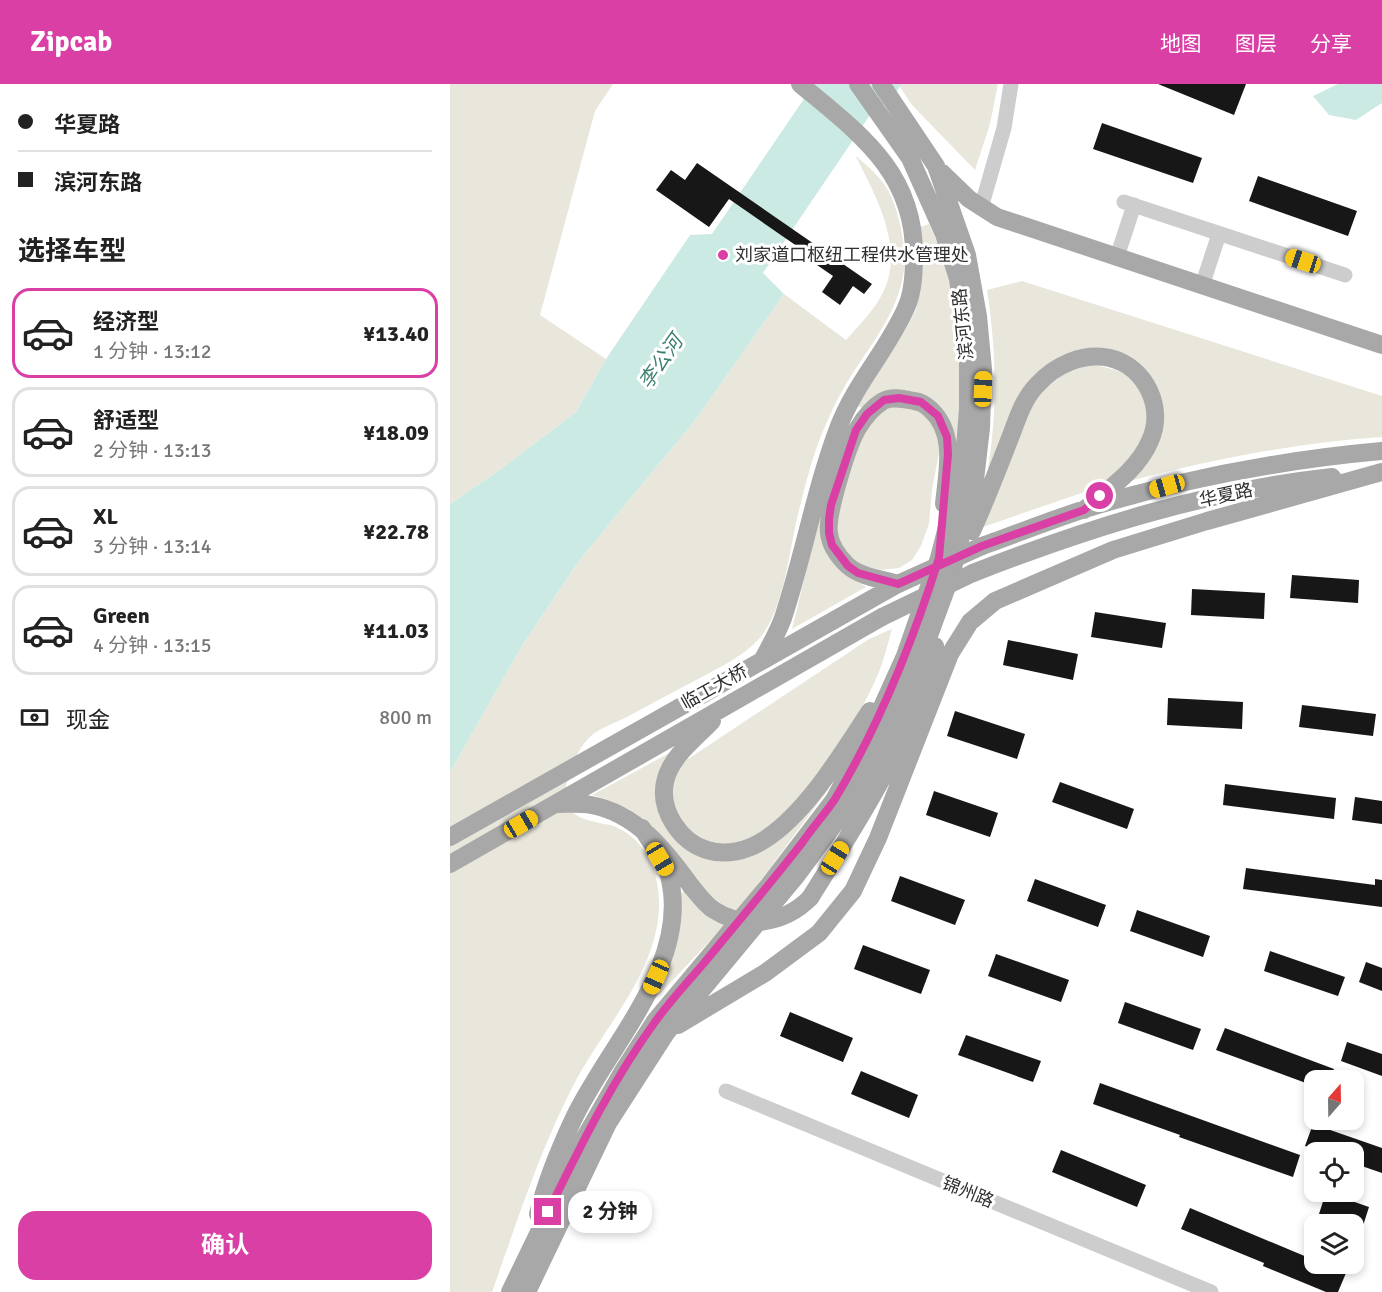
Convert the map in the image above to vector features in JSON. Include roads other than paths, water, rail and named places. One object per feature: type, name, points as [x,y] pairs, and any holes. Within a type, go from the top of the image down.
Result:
[{"type":"main road","points":[[763,659],[782,620],[815,496],[840,424],[907,306],[914,278],[915,244],[902,189],[878,154],[862,136],[800,84]]},
{"type":"main road","name":"滨河东路","points":[[510,1292],[584,1139],[655,1021],[769,885],[834,800],[873,727],[905,656],[939,558],[963,461],[968,409],[968,355],[958,279],[944,234],[910,158],[858,84]]},
{"type":"main road","name":"滨河东路","points":[[527,1292],[608,1123],[666,1032],[797,874],[845,810],[879,747],[920,660],[951,576],[975,480],[981,428],[983,369],[978,316],[967,255],[936,166],[881,84]]},
{"type":"main road","points":[[936,166],[952,185],[981,208],[997,217],[1382,345]]},
{"type":"main road","points":[[951,576],[1021,411],[1036,386],[1053,371],[1077,359],[1111,358],[1125,364],[1147,385],[1154,399],[1154,428],[1151,440],[1130,471],[1084,510]]},
{"type":"main road","points":[[898,584],[858,573],[840,557],[832,545],[829,533],[831,505],[856,430],[867,414],[884,400],[899,398],[921,402],[938,416],[947,437],[948,454],[939,558]]},
{"type":"main road","name":"华夏路","points":[[982,546],[1084,510],[1167,486],[1251,468],[1336,455],[1382,451]]},
{"type":"main road","points":[[666,1032],[765,973],[819,933],[853,891],[878,838],[950,654],[970,622],[995,601],[1113,550],[1382,472]]},
{"type":"main road","name":"华夏路","points":[[972,573],[1052,542],[1134,516],[1217,495],[1302,480],[1382,472]]},
{"type":"main road","name":"临工大桥","points":[[450,837],[898,584],[982,546]]},
{"type":"main road","name":"临工大桥","points":[[450,864],[882,617],[972,573]]},
{"type":"main road","points":[[556,804],[589,805],[626,817],[642,828],[713,909],[727,917],[740,921],[774,920],[794,912],[810,898],[860,819],[899,747],[929,672],[941,606]]},
{"type":"main road","points":[[727,706],[678,757],[665,783],[667,806],[677,829],[690,841],[707,850],[725,852],[746,850],[781,828],[823,782],[905,656]]},
{"type":"main road","points":[[530,1249],[543,1194],[573,1119],[648,993],[663,961],[672,912],[669,874],[642,828]]},
{"type":"street","points":[[981,208],[1004,128],[1011,84]]},
{"type":"street","points":[[1117,258],[1129,204],[1345,275]]},
{"type":"street","points":[[1202,286],[1218,234]]},
{"type":"street","name":"锦州路","points":[[726,1091],[1211,1292]]},
{"type":"water","name":"李公河","points":[[814,84],[901,84],[896,93],[870,115],[763,273],[784,294],[696,419],[578,562],[523,644],[450,772],[450,504],[501,469],[576,412],[606,359],[690,235],[712,234]]},
{"type":"water","points":[[1338,84],[1382,84],[1382,103],[1356,120],[1329,115],[1313,96]]},
{"type":"place","name":"刘家道口枢纽工程供水管理处","points":[[723,255]]}]
